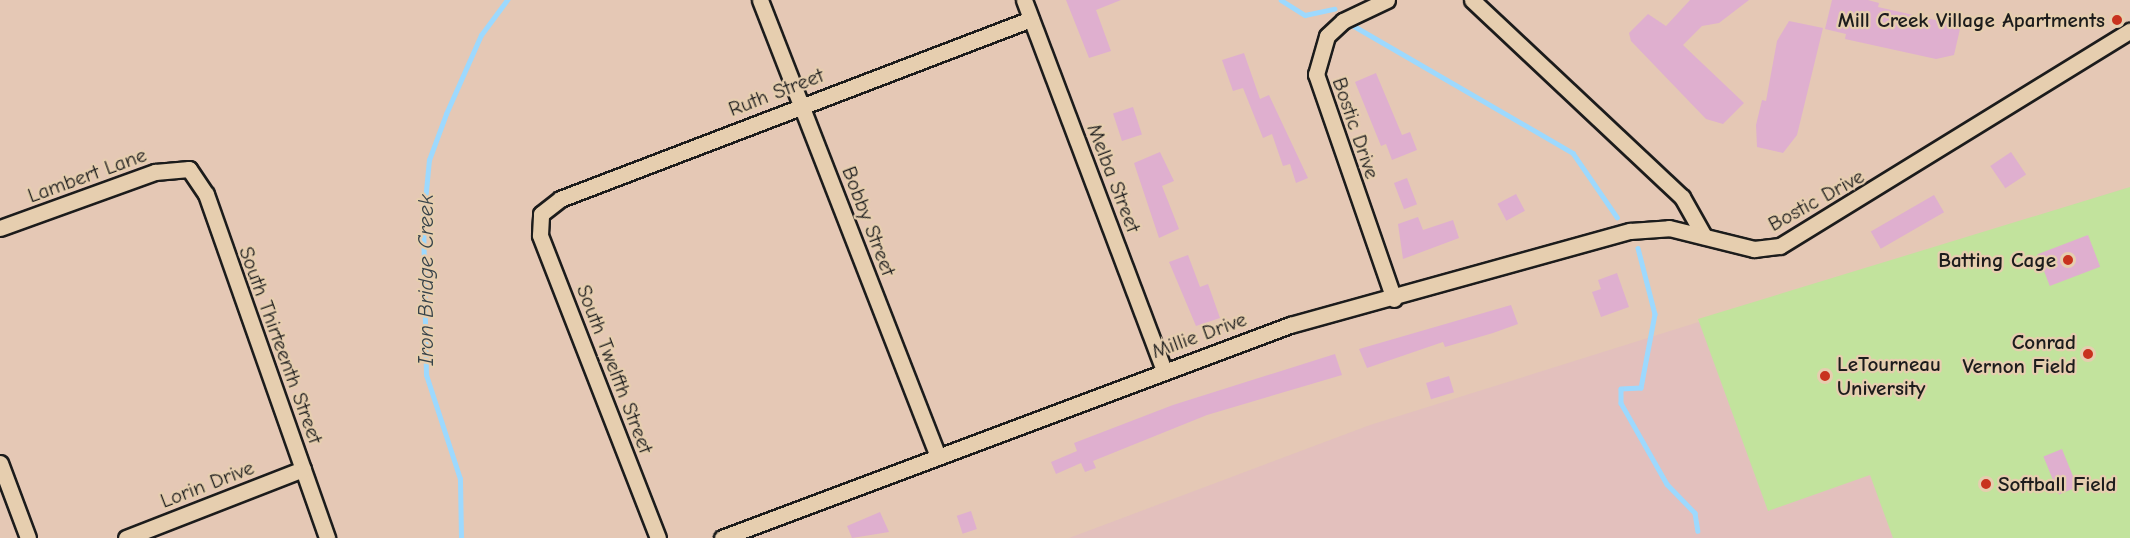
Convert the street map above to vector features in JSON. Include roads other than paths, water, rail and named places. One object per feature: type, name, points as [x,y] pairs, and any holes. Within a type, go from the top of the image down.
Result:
[{"type":"street","name":"Bobby Street","points":[[760,0],[938,457]]},
{"type":"street","name":"Melba Street","points":[[1024,0],[1164,370]]},
{"type":"street","name":"Bostic Drive","points":[[1387,0],[1334,28],[1320,49],[1316,74],[1394,299]]},
{"type":"street","points":[[1472,0],[1682,196],[1704,236]]},
{"type":"street","name":"Ruth Street","points":[[541,214],[560,199],[1031,19]]},
{"type":"street","name":"Bostic Drive","points":[[1704,236],[1760,249],[1792,241],[2130,31]]},
{"type":"street","name":"Lambert Lane","points":[[0,228],[155,172],[189,169]]},
{"type":"street","name":"South Thirteenth Street","points":[[189,169],[206,194],[327,538]]},
{"type":"street","name":"South Twelfth Street","points":[[541,214],[540,236],[658,538]]},
{"type":"street","name":"Millie Drive","points":[[722,538],[1164,370],[1290,325],[1394,299],[1640,228],[1704,236]]},
{"type":"street","points":[[0,463],[28,538]]},
{"type":"street","name":"Lorin Drive","points":[[126,538],[303,469]]},
{"type":"waterway","name":"Iron Bridge Creek","points":[[461,538],[460,479],[426,375],[423,222],[429,160],[446,114],[481,35],[507,0]]},
{"type":"waterway","points":[[1281,0],[1305,15],[1334,9]]},
{"type":"waterway","points":[[1354,26],[1573,153],[1617,217]]},
{"type":"waterway","points":[[1638,248],[1655,314],[1641,388],[1621,389],[1621,403],[1667,484],[1695,513],[1698,531]]},
{"type":"place","name":"Mill Creek Village Apartments","points":[[2117,20]]},
{"type":"place","name":"Batting Cage","points":[[2068,260]]},
{"type":"place","name":"Conrad Vernon Field","points":[[2088,354]]},
{"type":"place","name":"LeTourneau University","points":[[1825,376]]},
{"type":"place","name":"Softball Field","points":[[1986,484]]}]
